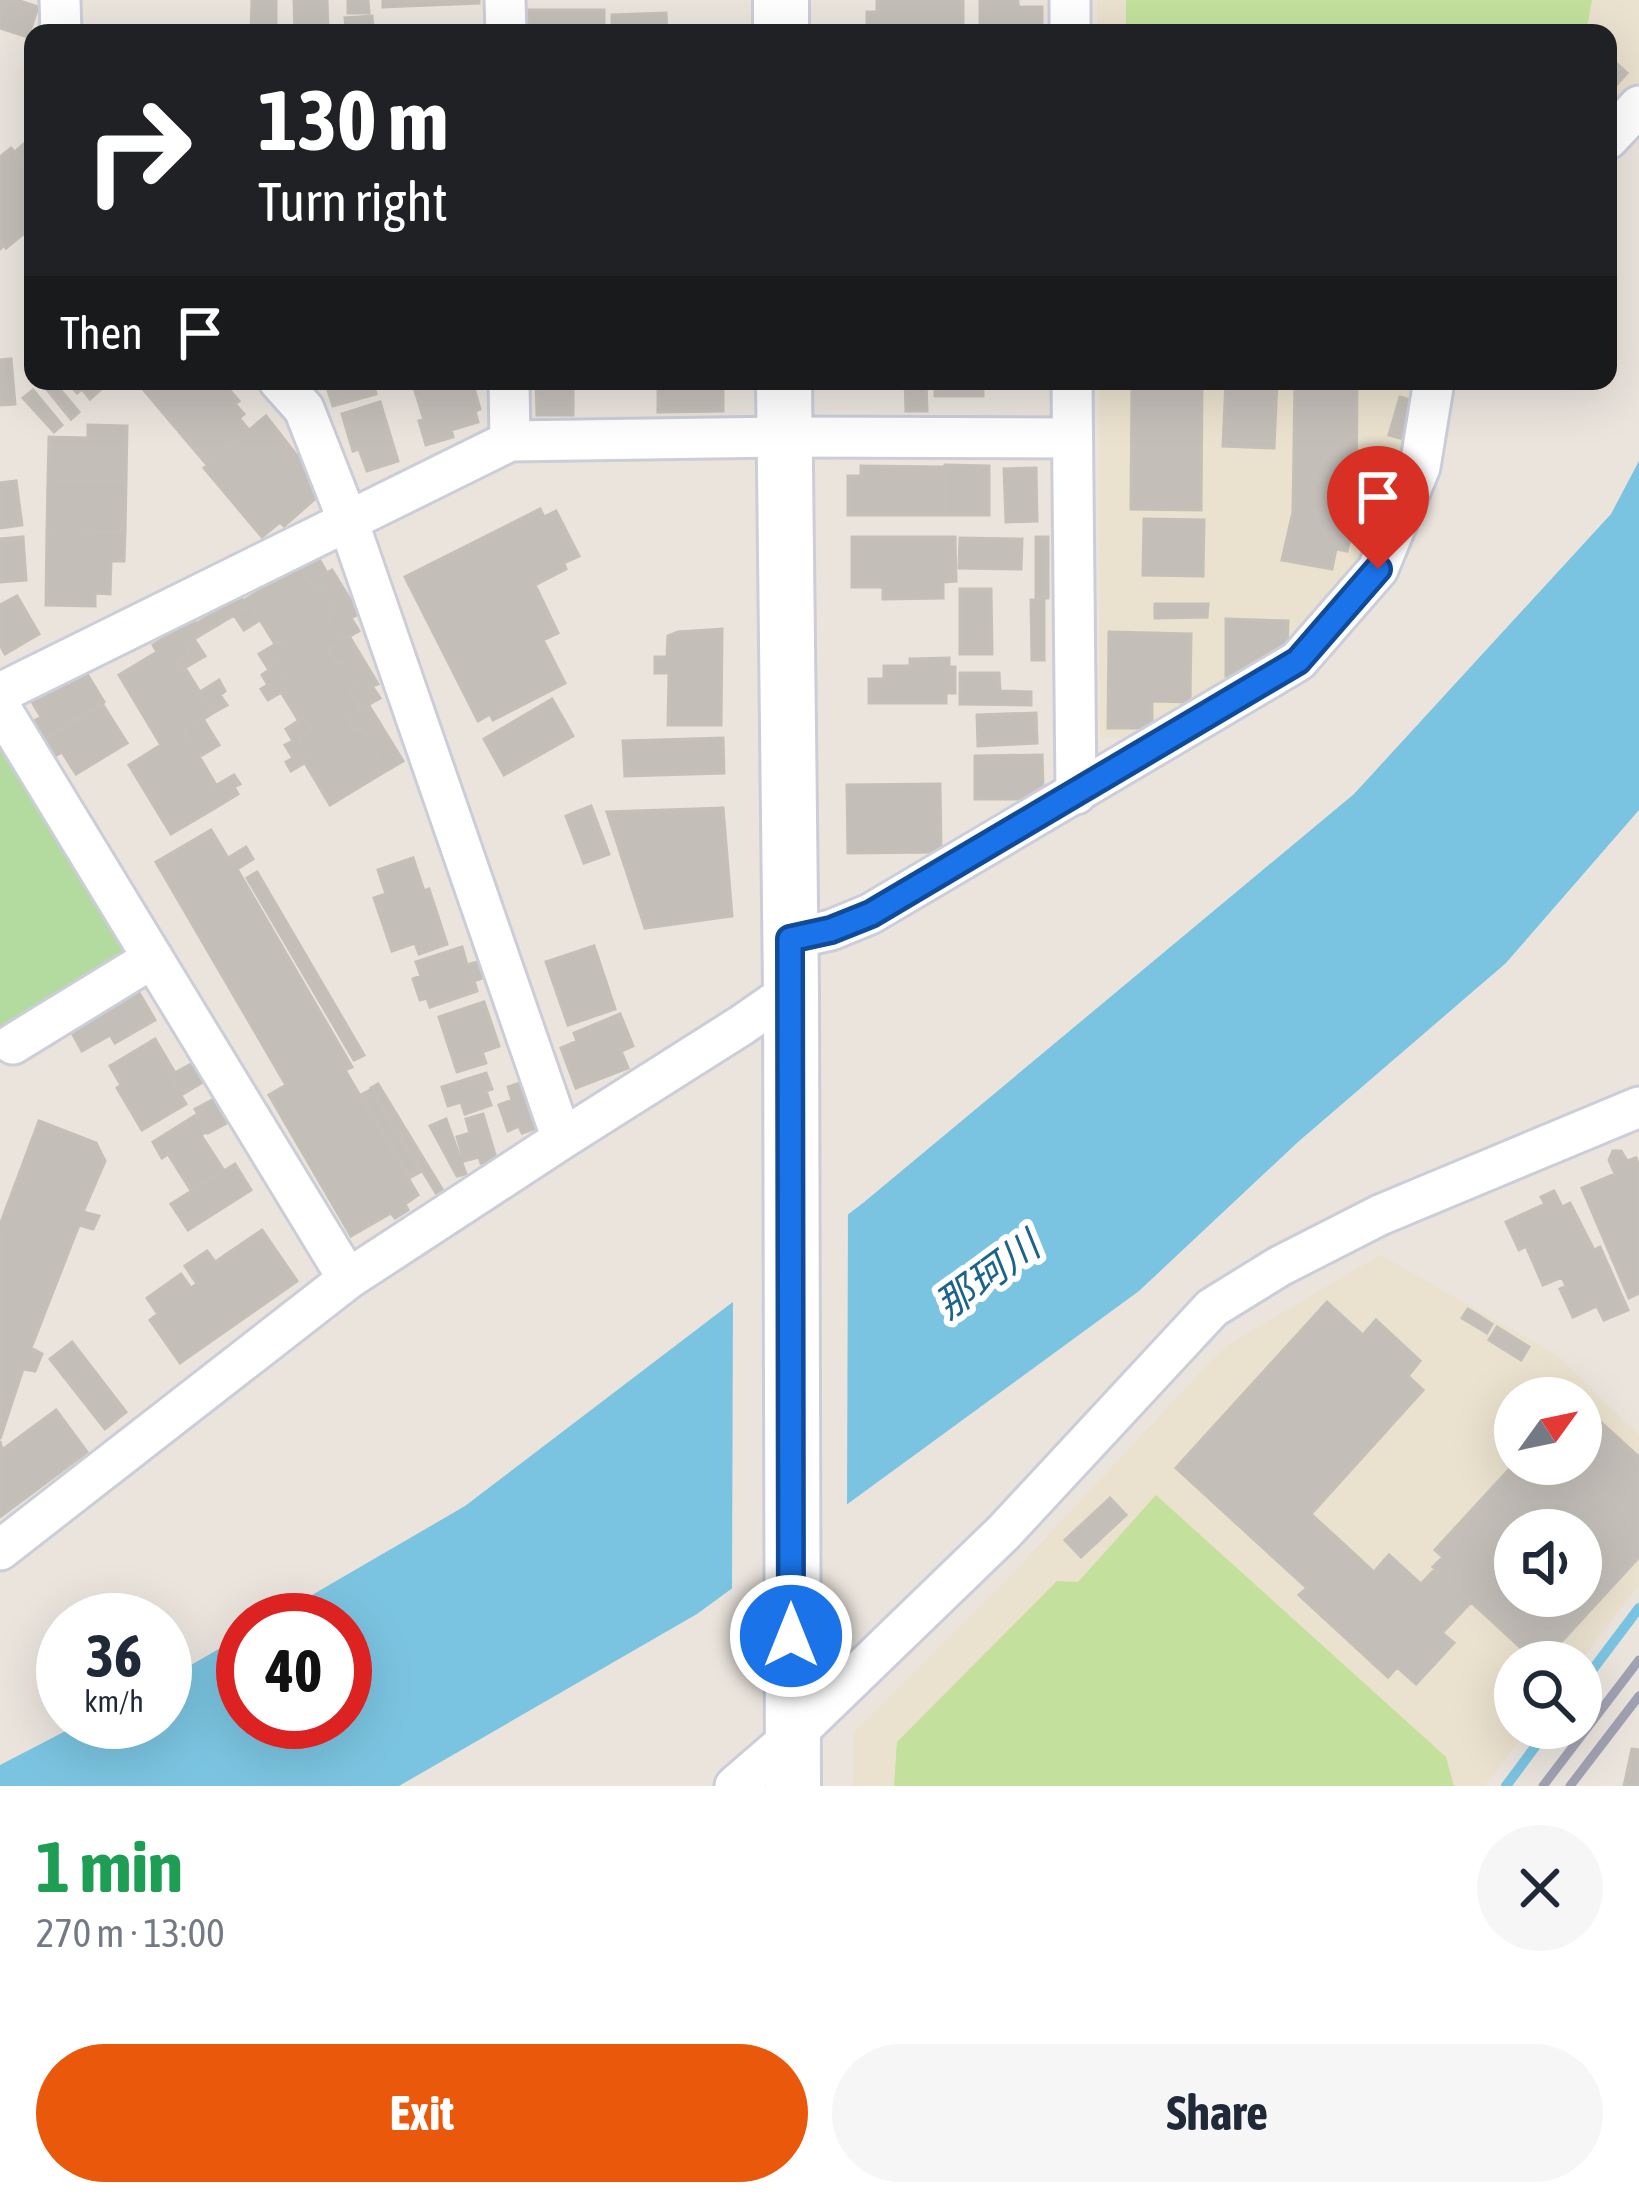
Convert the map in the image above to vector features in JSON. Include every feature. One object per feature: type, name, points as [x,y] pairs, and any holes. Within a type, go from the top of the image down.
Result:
[{"type":"street","points":[[1617,129],[1639,106]]},
{"type":"street","points":[[287,390],[304,409],[348,521],[562,1139]]},
{"type":"street","points":[[509,390],[510,441]]},
{"type":"street","points":[[784,390],[793,1761]]},
{"type":"street","points":[[1072,390],[1076,794]]},
{"type":"street","points":[[0,1550],[348,1279],[742,1025],[791,965],[831,930],[871,914],[1298,661],[1378,569],[1420,466],[1433,390]]},
{"type":"street","points":[[0,693],[510,441],[1072,438]]},
{"type":"street","points":[[0,707],[348,1279]]},
{"type":"street","points":[[4,1055],[153,958]]},
{"type":"street","points":[[735,1786],[793,1761],[1212,1308],[1280,1266],[1380,1215],[1639,1107]]},
{"type":"shaded area","points":[[1097,0],[1639,0],[1639,82],[1617,107],[1617,24],[1097,24]]},
{"type":"shaded area","points":[[1099,390],[1423,390],[1376,552],[1328,622],[1150,739],[1100,737]]},
{"type":"shaded area","points":[[1380,1255],[1554,1353],[1579,1377],[1494,1377],[1494,1485],[1602,1485],[1602,1399],[1639,1435],[1639,1584],[1596,1641],[1494,1641],[1494,1749],[1513,1749],[1485,1786],[853,1786],[854,1733],[1012,1574],[1224,1347]]},
{"type":"green space","points":[[1126,0],[1592,0],[1588,24],[1126,24]]},
{"type":"green space","points":[[0,737],[127,952],[1,1026],[0,1026]]},
{"type":"green space","points":[[1156,1495],[1446,1757],[1454,1786],[894,1786],[897,1742],[1057,1581],[1078,1582]]},
{"type":"water","name":"那珂川","points":[[1639,461],[1639,810],[1506,963],[1298,1142],[1139,1291],[697,1614],[399,1786],[0,1786],[0,1765],[36,1746],[192,1749],[192,1664],[216,1651],[216,1749],[372,1749],[372,1593],[315,1593],[465,1506],[863,1203],[1354,794],[1611,514]]},
{"type":"pier","points":[[848,1206],[847,1510],[732,1595],[733,1294]]},
{"type":"building","points":[[0,0],[38,7],[32,24],[24,24],[24,36],[0,28]]},
{"type":"building","points":[[252,0],[276,0],[276,24],[251,24]]},
{"type":"building","points":[[294,0],[327,0],[328,24],[295,24]]},
{"type":"building","points":[[348,0],[368,0],[369,13],[348,13]]},
{"type":"building","points":[[383,0],[479,0],[479,3],[383,7]]},
{"type":"building","points":[[877,0],[963,0],[963,24],[867,24],[867,12],[877,12]]},
{"type":"building","points":[[980,0],[1042,7],[1042,24],[980,24]]},
{"type":"building","points":[[529,10],[604,10],[604,24],[529,24]]},
{"type":"building","points":[[666,13],[667,24],[612,24],[612,15]]},
{"type":"building","points":[[372,16],[373,24],[345,24],[345,18]]},
{"type":"building","points":[[1617,64],[1627,73],[1617,84]]},
{"type":"building","points":[[11,148],[24,164],[24,233],[0,249],[0,157]]},
{"type":"building","points":[[11,359],[15,404],[0,405],[0,360]]},
{"type":"building","points":[[33,390],[62,425],[54,432],[23,398]]},
{"type":"building","points":[[47,390],[61,390],[79,412],[71,419]]},
{"type":"building","points":[[144,390],[230,390],[239,401],[235,404],[244,414],[239,418],[249,430],[207,465]]},
{"type":"building","points":[[328,390],[375,390],[376,394],[333,406]]},
{"type":"building","points":[[415,390],[475,390],[478,422],[451,430],[453,437],[426,445],[419,421],[424,420]]},
{"type":"building","points":[[536,390],[573,390],[573,415],[537,415]]},
{"type":"building","points":[[658,390],[723,390],[723,411],[658,412]]},
{"type":"building","points":[[905,390],[926,390],[927,411],[906,411]]},
{"type":"building","points":[[935,390],[983,390],[983,396],[935,396]]},
{"type":"building","points":[[1132,390],[1202,390],[1201,510],[1131,509]]},
{"type":"building","points":[[1226,390],[1277,390],[1274,448],[1223,446]]},
{"type":"building","points":[[1295,390],[1357,390],[1356,513],[1347,551],[1336,549],[1332,569],[1282,560],[1293,512]]},
{"type":"building","points":[[1400,397],[1418,402],[1407,440],[1389,435]]},
{"type":"building","points":[[380,402],[398,461],[367,471],[359,449],[353,451],[342,414]]},
{"type":"building","points":[[266,416],[305,466],[317,497],[284,526],[280,522],[262,537],[204,468]]},
{"type":"building","points":[[88,425],[127,426],[126,481],[48,480],[49,437],[88,438]]},
{"type":"building","points":[[945,465],[989,466],[989,515],[945,515]]},
{"type":"building","points":[[861,466],[945,467],[945,515],[848,515],[848,476],[861,476]]},
{"type":"building","points":[[1036,468],[1037,521],[1006,522],[1004,469]]},
{"type":"building","points":[[48,480],[126,481],[125,532],[47,530]]},
{"type":"building","points":[[16,481],[22,525],[0,528],[0,483]]},
{"type":"building","points":[[540,509],[544,517],[556,511],[579,556],[564,563],[566,569],[535,585],[558,633],[543,640],[565,683],[493,720],[490,714],[478,721],[405,577]]},
{"type":"building","points":[[1144,519],[1204,520],[1203,576],[1143,575]]},
{"type":"building","points":[[47,530],[125,532],[124,561],[111,561],[110,594],[95,593],[95,606],[46,605]]},
{"type":"building","points":[[23,537],[26,580],[0,582],[0,539]]},
{"type":"building","points":[[852,537],[955,537],[956,581],[943,582],[943,598],[883,599],[883,587],[852,587]]},
{"type":"building","points":[[1036,537],[1048,537],[1048,598],[1036,598]]},
{"type":"building","points":[[960,538],[1022,539],[1021,569],[959,568]]},
{"type":"building","points":[[318,557],[327,573],[332,570],[359,614],[351,618],[359,631],[341,641],[327,617],[337,611],[323,586],[315,591],[300,567]]},
{"type":"building","points":[[300,566],[315,591],[323,586],[337,611],[327,617],[341,641],[328,649],[356,684],[349,689],[361,709],[347,717],[356,732],[362,728],[379,756],[373,760],[381,774],[330,805],[305,763],[311,759],[298,738],[312,730],[304,717],[299,721],[281,692],[290,687],[274,660],[291,651],[284,639],[275,644],[251,605],[184,645],[189,654],[175,662],[181,670],[185,668],[213,713],[184,731],[216,785],[210,789],[220,805],[171,834],[129,765],[161,745],[119,675],[157,652],[153,645],[173,632],[169,626],[190,613],[196,624],[237,591],[243,601]]},
{"type":"building","points":[[960,589],[991,589],[992,654],[960,654]]},
{"type":"building","points":[[17,596],[39,634],[5,654],[0,645],[0,605]]},
{"type":"building","points":[[1031,600],[1044,600],[1044,660],[1032,660]]},
{"type":"building","points":[[1155,604],[1208,604],[1207,617],[1155,618]]},
{"type":"building","points":[[251,605],[260,620],[244,630],[234,615]]},
{"type":"building","points":[[1226,619],[1288,621],[1287,647],[1258,676],[1226,676]]},
{"type":"building","points":[[722,629],[721,725],[668,725],[669,673],[655,673],[655,657],[667,657],[668,636]]},
{"type":"building","points":[[1109,632],[1191,634],[1190,702],[1152,701],[1152,728],[1108,728]]},
{"type":"building","points":[[349,636],[378,684],[372,686],[380,698],[361,709],[349,689],[356,684],[328,649]]},
{"type":"building","points":[[194,639],[205,656],[181,670],[175,662],[189,654],[184,645]]},
{"type":"building","points":[[284,639],[291,651],[274,660],[290,687],[268,700],[261,689],[268,685],[262,675],[269,670],[259,654]]},
{"type":"building","points":[[949,658],[949,667],[955,667],[955,693],[946,693],[946,703],[869,703],[869,679],[884,679],[884,666],[910,666],[910,659]]},
{"type":"building","points":[[81,664],[104,702],[44,737],[34,721],[41,717],[28,695]]},
{"type":"building","points":[[960,673],[999,673],[1000,691],[1031,692],[1031,705],[960,704]]},
{"type":"building","points":[[219,680],[225,691],[220,695],[227,705],[213,713],[200,692]]},
{"type":"building","points":[[552,699],[573,736],[504,775],[484,739]]},
{"type":"building","points":[[368,704],[403,761],[381,774],[373,760],[379,756],[362,728],[356,732],[347,717]]},
{"type":"building","points":[[103,705],[127,743],[76,774],[62,752],[55,756],[45,740]]},
{"type":"building","points":[[1036,713],[1037,743],[978,746],[977,715]]},
{"type":"building","points":[[304,717],[312,730],[298,738],[311,759],[291,771],[286,762],[293,758],[285,745],[293,741],[286,729]]},
{"type":"building","points":[[203,719],[219,745],[199,757],[184,731]]},
{"type":"building","points":[[723,738],[724,773],[625,776],[623,741]]},
{"type":"building","points":[[1042,755],[1043,789],[1036,789],[1036,799],[975,799],[975,756]]},
{"type":"building","points":[[234,775],[240,784],[234,787],[238,794],[220,805],[210,789]]},
{"type":"building","points":[[940,784],[941,852],[848,853],[847,785]]},
{"type":"building","points":[[591,806],[609,854],[584,863],[566,816]]},
{"type":"building","points":[[723,808],[732,916],[645,928],[607,812]]},
{"type":"building","points":[[211,830],[228,858],[246,847],[253,859],[237,869],[352,1067],[345,1070],[418,1195],[395,1218],[391,1213],[351,1236],[269,1095],[286,1085],[156,862]]},
{"type":"building","points":[[413,858],[447,944],[419,954],[415,943],[392,951],[374,898],[386,894],[378,870]]},
{"type":"building","points":[[257,872],[364,1055],[354,1060],[247,878]]},
{"type":"building","points":[[594,946],[615,1009],[568,1025],[546,962]]},
{"type":"building","points":[[462,947],[467,965],[477,962],[482,978],[474,981],[477,991],[430,1007],[427,998],[420,1000],[413,979],[421,976],[416,962]]},
{"type":"building","points":[[138,991],[155,1020],[115,1043],[110,1035],[82,1051],[71,1031]]},
{"type":"building","points":[[484,1002],[499,1046],[482,1052],[486,1063],[457,1072],[439,1017]]},
{"type":"building","points":[[620,1014],[633,1046],[621,1051],[628,1068],[576,1088],[561,1048],[577,1041],[574,1033]]},
{"type":"building","points":[[155,1039],[186,1104],[142,1130],[110,1066]]},
{"type":"building","points":[[195,1062],[206,1080],[183,1094],[171,1075]]},
{"type":"building","points":[[486,1073],[491,1105],[465,1114],[461,1102],[448,1106],[442,1087]]},
{"type":"building","points":[[523,1082],[539,1127],[522,1133],[519,1126],[508,1131],[499,1105],[512,1100],[508,1087]]},
{"type":"building","points":[[378,1084],[442,1189],[436,1193],[371,1088]]},
{"type":"building","points":[[370,1090],[420,1172],[411,1177],[361,1095]]},
{"type":"building","points":[[216,1098],[229,1122],[208,1133],[195,1109]]},
{"type":"building","points":[[483,1114],[496,1158],[464,1161],[457,1137],[470,1133],[466,1119]]},
{"type":"building","points":[[196,1115],[206,1132],[201,1135],[223,1169],[190,1189],[168,1154],[162,1158],[153,1142]]},
{"type":"building","points":[[446,1119],[466,1174],[457,1176],[430,1126]]},
{"type":"building","points":[[39,1121],[96,1143],[105,1161],[83,1212],[99,1216],[93,1229],[79,1225],[31,1348],[42,1354],[35,1371],[23,1369],[0,1439],[0,1225]]},
{"type":"building","points":[[1613,1151],[1621,1151],[1627,1161],[1636,1158],[1639,1166],[1639,1293],[1629,1298],[1582,1188],[1615,1174],[1609,1160]]},
{"type":"building","points":[[235,1164],[251,1190],[188,1230],[171,1204]]},
{"type":"building","points":[[1554,1191],[1562,1207],[1570,1203],[1594,1250],[1600,1247],[1628,1310],[1604,1320],[1597,1306],[1573,1317],[1560,1289],[1566,1286],[1562,1277],[1543,1285],[1526,1246],[1519,1250],[1506,1222],[1545,1204],[1541,1197]]},
{"type":"building","points":[[262,1230],[297,1281],[180,1363],[150,1320],[158,1314],[147,1298],[181,1274],[191,1288],[197,1284],[185,1266],[207,1251],[215,1262]]},
{"type":"building","points":[[1327,1302],[1363,1335],[1376,1320],[1420,1361],[1408,1376],[1423,1390],[1311,1514],[1374,1572],[1389,1555],[1421,1584],[1435,1569],[1471,1602],[1442,1633],[1454,1643],[1416,1684],[1397,1667],[1388,1677],[1299,1595],[1307,1588],[1176,1468]]},
{"type":"building","points":[[1468,1309],[1492,1324],[1487,1333],[1462,1318]]},
{"type":"building","points":[[1497,1327],[1529,1347],[1521,1360],[1489,1340]]},
{"type":"building","points":[[72,1342],[126,1412],[105,1429],[50,1359]]},
{"type":"building","points":[[56,1410],[87,1452],[0,1517],[0,1441],[2,1450]]},
{"type":"building","points":[[1602,1423],[1639,1457],[1639,1557],[1602,1597],[1602,1509],[1494,1509],[1494,1617],[1584,1617],[1562,1641],[1513,1641],[1433,1567],[1443,1557],[1435,1550],[1495,1485],[1602,1485]]},
{"type":"building","points":[[1110,1498],[1126,1515],[1081,1557],[1065,1540]]},
{"type":"building","points":[[1632,1749],[1639,1750],[1639,1786],[1624,1786]]},
{"type":"waterway","points":[[1602,1657],[1639,1608]]},
{"type":"waterway","points":[[1506,1786],[1533,1749]]},
{"type":"railway","points":[[1543,1786],[1639,1660]]},
{"type":"railway","points":[[1570,1786],[1639,1696]]},
{"type":"route","points":[[791,1636],[790,939],[871,914],[1298,661],[1378,569]]}]
